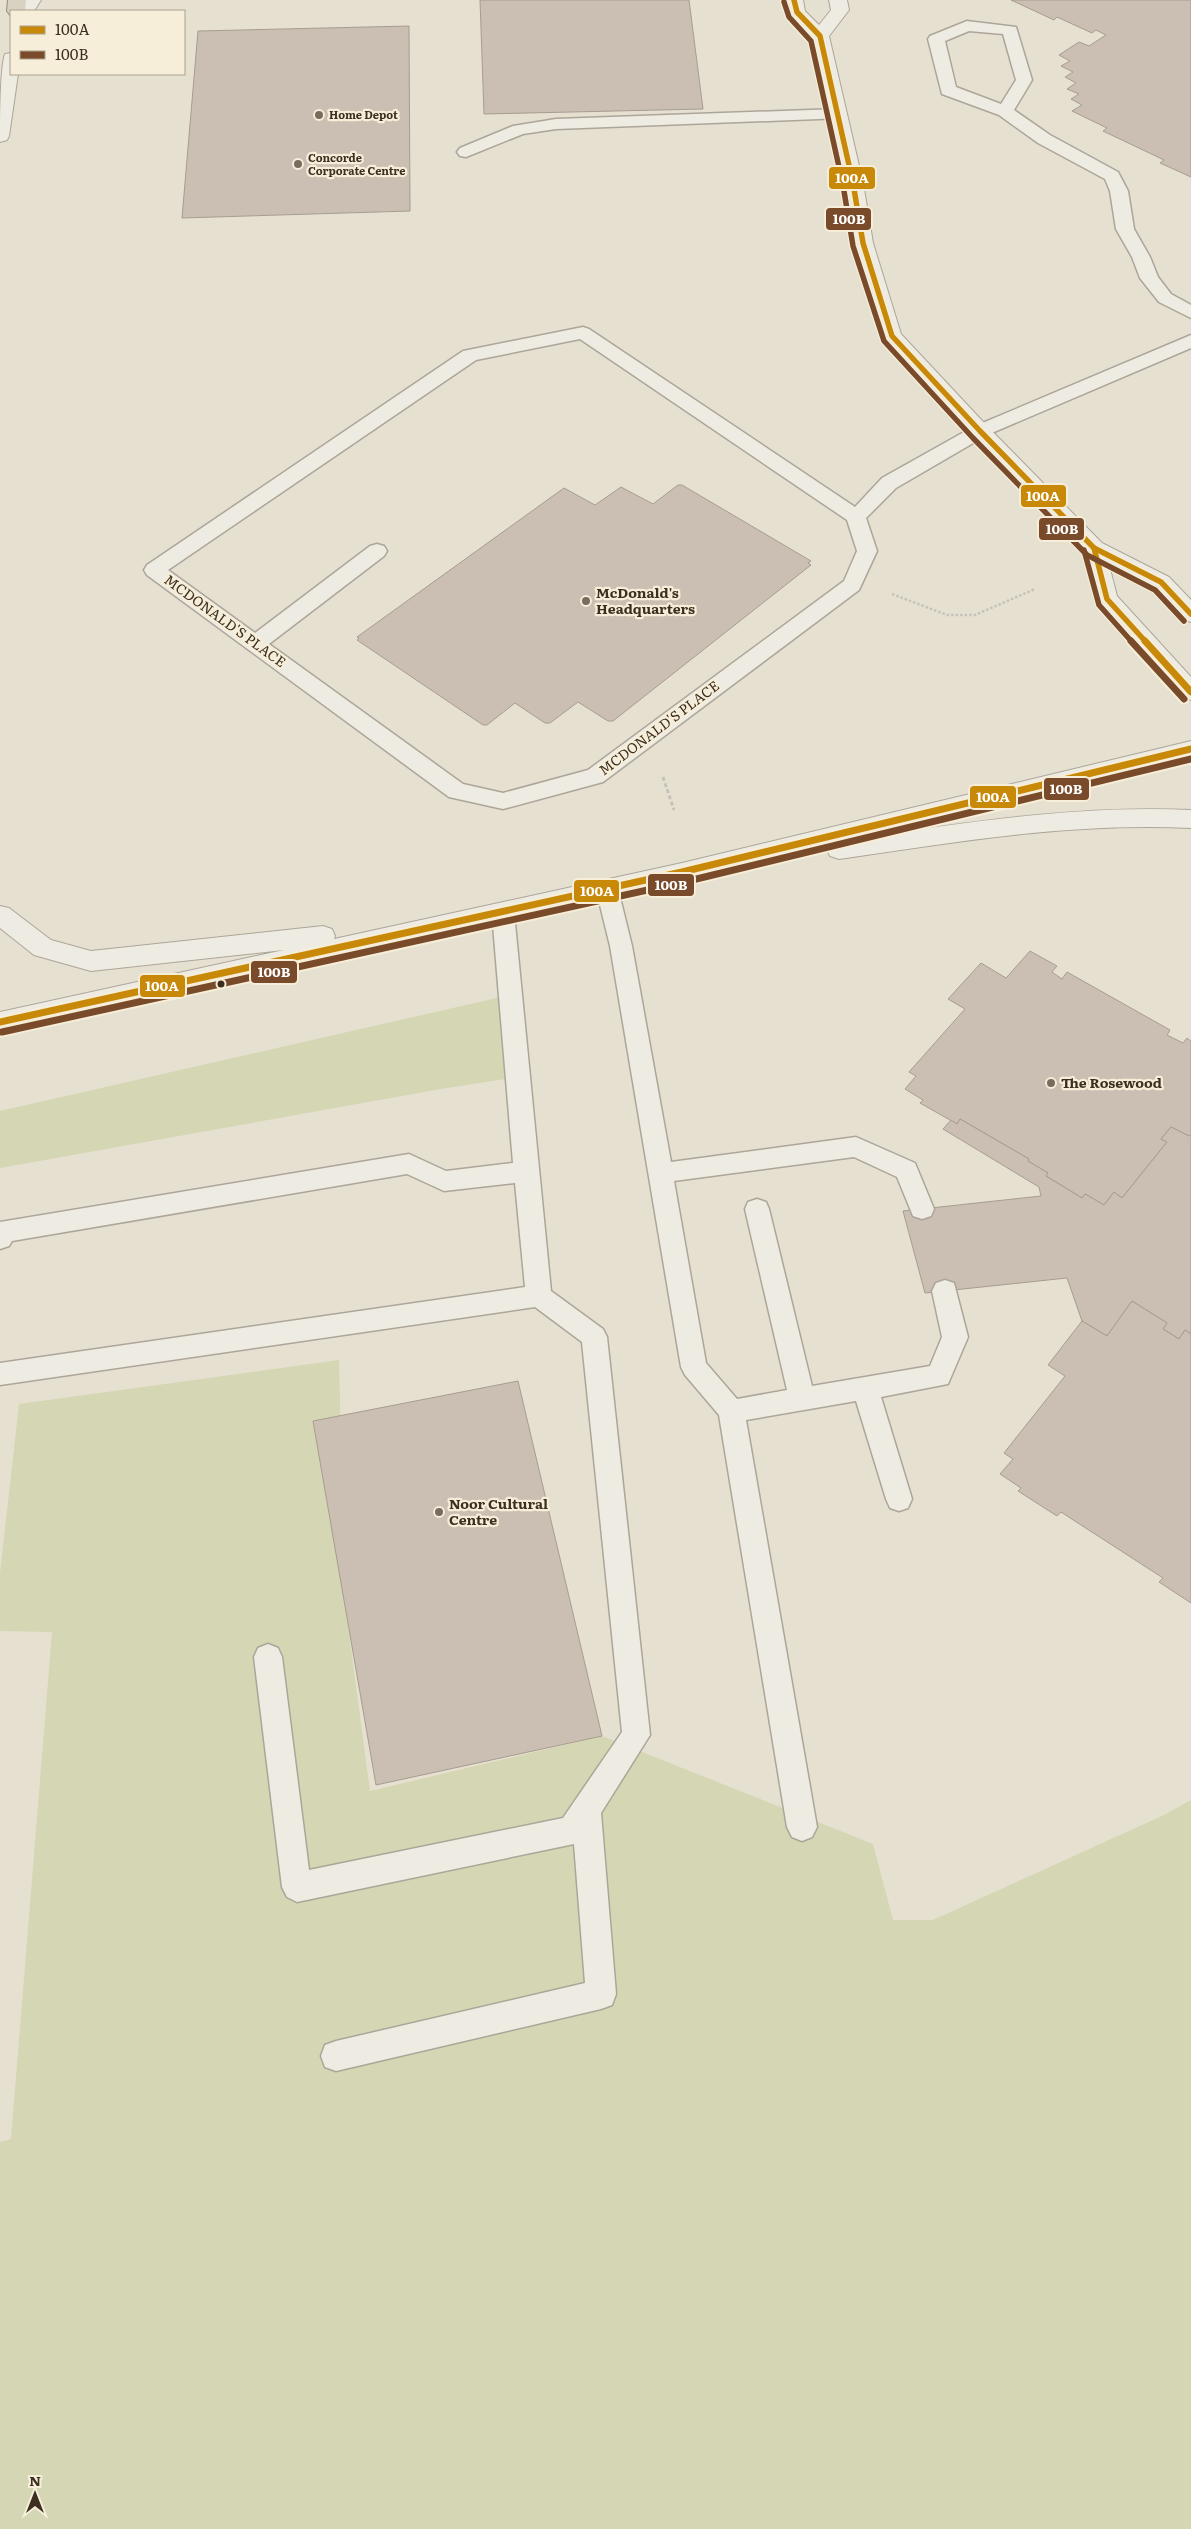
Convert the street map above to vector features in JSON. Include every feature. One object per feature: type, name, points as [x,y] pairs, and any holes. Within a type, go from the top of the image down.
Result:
[{"type":"street","points":[[794,0],[797,12],[820,36],[838,114],[863,243],[892,336],[980,431],[1094,548],[1161,582],[1191,614]]},
{"type":"street","points":[[820,36],[840,10],[838,0]]},
{"type":"street","points":[[0,136],[10,65]]},
{"type":"street","points":[[1094,548],[1107,599],[1191,692]]},
{"type":"street","points":[[0,1022],[463,920],[503,913],[682,872],[1191,749]]},
{"type":"street","points":[[682,872],[1056,820],[1154,815],[1191,818]]},
{"type":"street","points":[[0,915],[43,948],[91,961],[463,920]]},
{"type":"lane","points":[[1005,111],[1024,80],[1010,30],[968,26],[936,39],[948,90],[1005,111],[1044,139],[1088,165],[1112,176],[1119,191],[1125,229],[1141,257],[1149,278],[1165,298],[1191,312]]},
{"type":"lane","points":[[466,152],[519,130],[556,124],[838,114]]},
{"type":"lane","name":"MCDONALD'S PLACE","points":[[583,333],[856,517],[867,551],[852,585],[595,776],[503,801],[457,791],[154,570],[470,355],[583,333]]},
{"type":"lane","points":[[856,517],[889,483],[980,431],[1191,341]]},
{"type":"lane","points":[[255,644],[377,551]]},
{"type":"lane","points":[[607,889],[621,946],[694,1367],[731,1411],[802,1827]]},
{"type":"lane","points":[[503,913],[539,1296]]},
{"type":"lane","points":[[660,1173],[856,1147],[906,1170],[922,1209]]},
{"type":"lane","points":[[0,1239],[1,1232],[410,1164],[444,1181],[526,1172]]},
{"type":"lane","points":[[757,1209],[802,1398]]},
{"type":"lane","points":[[731,1411],[939,1376],[955,1337],[945,1291]]},
{"type":"lane","points":[[0,1374],[539,1296],[594,1337],[636,1735],[572,1831],[297,1887],[268,1656]]},
{"type":"lane","points":[[865,1388],[899,1499]]},
{"type":"lane","points":[[336,2056],[601,1994],[586,1810]]},
{"type":"path","points":[[856,577],[909,602],[947,615],[976,616],[1035,588]]},
{"type":"green space","points":[[510,995],[518,1077],[441,1089],[0,1168],[0,1111]]},
{"type":"green space","points":[[339,1360],[345,1603],[370,1791],[602,1736],[873,1844],[893,1920],[933,1920],[1164,1815],[1191,1800],[1191,2529],[0,2529],[0,2142],[11,2139],[52,1632],[0,1631],[0,1573],[19,1404]]},
{"type":"building","points":[[480,0],[689,0],[703,109],[484,114]]},
{"type":"building","points":[[1011,0],[1191,0],[1191,177],[1160,163],[1164,160],[1103,131],[1107,128],[1072,111],[1082,105],[1071,99],[1079,94],[1067,89],[1076,83],[1065,77],[1073,72],[1061,66],[1070,61],[1059,55],[1079,42],[1089,46],[1106,35],[1096,30],[1092,33],[1057,17],[1054,20]]},
{"type":"building","name":"Concorde Corporate Centre","points":[[409,26],[410,211],[182,218],[198,31]]},
{"type":"building","name":"McDonald's Headquarters","points":[[678,485],[682,485],[811,561],[808,563],[811,565],[613,721],[608,721],[578,702],[550,723],[545,723],[515,703],[487,725],[483,725],[357,640],[359,638],[357,637],[564,488],[595,505],[621,487],[653,504]]},
{"type":"building","name":"The Rosewood","points":[[1030,951],[1057,966],[1052,972],[1062,979],[1067,972],[1170,1030],[1167,1035],[1183,1043],[1187,1038],[1191,1041],[1191,1134],[1189,1136],[1171,1127],[1161,1139],[1167,1142],[1122,1198],[1114,1192],[1104,1205],[1085,1194],[1082,1198],[1046,1176],[1048,1173],[1028,1161],[1029,1159],[960,1119],[957,1124],[920,1103],[923,1100],[905,1089],[916,1076],[909,1072],[965,1009],[948,999],[981,963],[1006,978]]},
{"type":"building","points":[[960,1119],[1029,1159],[1028,1161],[1048,1173],[1046,1176],[1082,1198],[1085,1194],[1104,1205],[1114,1192],[1122,1198],[1167,1142],[1161,1139],[1171,1127],[1189,1136],[1191,1134],[1191,1334],[1185,1330],[1179,1339],[1163,1329],[1167,1323],[1132,1301],[1107,1336],[1082,1321],[1067,1278],[925,1293],[903,1211],[1041,1196],[1039,1187],[943,1129],[951,1120],[957,1124]]},
{"type":"building","points":[[1132,1301],[1167,1323],[1163,1329],[1179,1339],[1185,1330],[1191,1334],[1191,1603],[1159,1582],[1163,1578],[1061,1512],[1057,1516],[1018,1491],[1021,1488],[1000,1474],[1013,1459],[1004,1453],[1065,1376],[1048,1365],[1082,1321],[1107,1336]]},
{"type":"building","name":"Noor Cultural Centre","points":[[518,1381],[602,1736],[376,1785],[313,1421]]},
{"type":"transit line","name":"100A","points":[[794,0],[797,12],[820,36],[853,183],[863,243],[892,336],[980,431],[1094,548],[1161,582],[1191,614]]},
{"type":"transit line","name":"100B","points":[[784,2],[789,17],[811,41],[843,185],[853,246],[884,341],[973,438],[1087,555],[1155,590],[1184,621]]},
{"type":"transit line","name":"100A","points":[[1094,548],[1107,599],[1191,692]]},
{"type":"transit line","name":"100B","points":[[1084,550],[1099,605],[1184,699]]},
{"type":"transit line","name":"100A","points":[[0,1022],[682,872],[1191,749]]},
{"type":"transit line","name":"100B","points":[[2,1032],[684,882],[1191,759]]},
{"type":"place","name":"Home Depot","points":[[319,115]]},
{"type":"place","name":"Concorde Corporate Centre","points":[[298,164]]},
{"type":"place","name":"McDonald's Headquarters","points":[[586,601]]},
{"type":"place","name":"The Rosewood","points":[[1051,1083]]},
{"type":"place","name":"Noor Cultural Centre","points":[[439,1512]]}]
